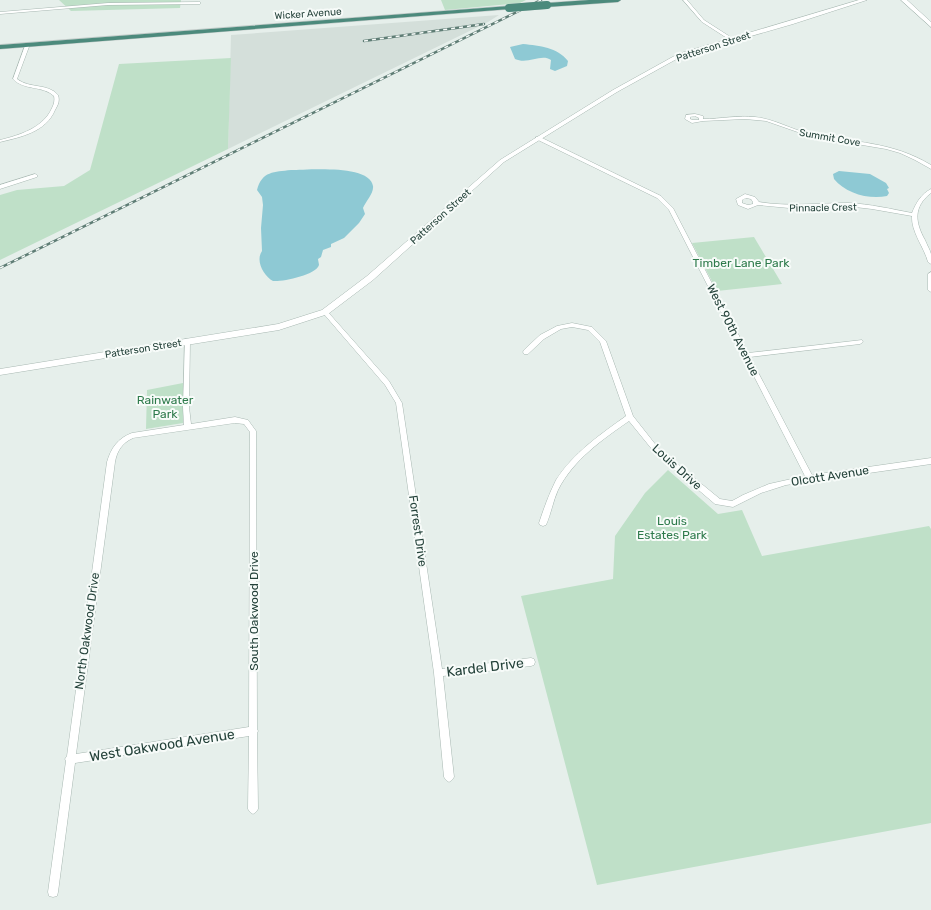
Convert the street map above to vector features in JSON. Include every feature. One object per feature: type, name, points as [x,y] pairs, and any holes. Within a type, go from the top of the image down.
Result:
[{"type":"highway","name":"Wicker Avenue","points":[[0,47],[618,0]]},
{"type":"street","points":[[685,0],[703,21],[731,39]]},
{"type":"street","name":"Patterson Street","points":[[0,372],[60,361],[279,327],[325,312],[370,278],[485,175],[502,162],[615,91],[680,55],[864,0]]},
{"type":"street","points":[[904,0],[931,25]]},
{"type":"street","points":[[0,13],[108,4],[199,3]]},
{"type":"street","points":[[0,141],[17,137],[41,125],[53,114],[57,98],[56,94],[50,91],[19,84],[15,79],[28,44]]},
{"type":"street","name":"Summit Cove","points":[[702,120],[740,118],[760,119],[811,135],[875,144],[917,159],[931,167]]},
{"type":"street","name":"West 90th Avenue","points":[[538,138],[659,197],[667,205],[810,478]]},
{"type":"street","points":[[0,187],[35,176]]},
{"type":"street","points":[[931,191],[922,198],[914,214],[918,234],[930,255],[931,262]]},
{"type":"street","name":"Pinnacle Crest","points":[[756,204],[794,208],[847,205],[882,208],[914,214]]},
{"type":"street","points":[[931,274],[931,290]]},
{"type":"street","name":"Forrest Drive","points":[[325,312],[387,383],[399,403],[438,673],[449,777]]},
{"type":"street","name":"Louis Drive","points":[[526,352],[542,337],[559,327],[572,325],[590,328],[603,341],[630,417],[658,451],[712,497],[718,502],[733,504]]},
{"type":"street","points":[[187,341],[186,406],[188,427]]},
{"type":"street","points":[[746,355],[860,342]]},
{"type":"street","points":[[542,523],[550,500],[566,472],[598,439],[630,417]]},
{"type":"street","name":"North Oakwood Drive","points":[[53,892],[70,758],[113,451],[118,444],[126,438],[132,436],[240,420]]},
{"type":"street","name":"South Oakwood Drive","points":[[240,420],[246,422],[254,437],[254,809]]},
{"type":"street","name":"Olcott Avenue","points":[[733,504],[744,497],[774,485],[810,478],[931,461]]},
{"type":"street","name":"Kardel Drive","points":[[438,673],[531,662]]},
{"type":"street","name":"West Oakwood Avenue","points":[[70,758],[254,731]]},
{"type":"shaded area","points":[[499,15],[488,22],[228,149],[231,35]]},
{"type":"green space","points":[[59,0],[181,0],[180,8],[71,11]]},
{"type":"green space","points":[[441,0],[526,0],[520,3],[445,10]]},
{"type":"green space","points":[[231,58],[228,149],[0,260],[0,195],[17,190],[64,186],[90,170],[119,64]]},
{"type":"green space","name":"Timber Lane Park","points":[[754,237],[782,284],[717,291],[692,243]]},
{"type":"green space","name":"Rainwater Park","points":[[183,383],[183,423],[146,429],[147,390]]},
{"type":"green space","name":"Louis Estates Park","points":[[668,470],[718,514],[742,510],[762,556],[929,526],[931,529],[931,823],[597,885],[521,596],[613,579],[615,536],[645,493]]},
{"type":"water","points":[[523,44],[548,48],[559,53],[568,61],[567,66],[555,71],[550,69],[551,60],[547,58],[525,61],[515,59],[510,47]]},
{"type":"water","points":[[323,169],[350,171],[361,174],[369,179],[373,189],[363,208],[365,214],[359,223],[344,238],[331,244],[331,247],[323,250],[321,257],[318,259],[319,265],[317,269],[306,275],[273,281],[266,276],[260,264],[260,255],[262,251],[261,228],[263,205],[262,197],[257,190],[259,184],[265,176],[274,172]]},
{"type":"water","points":[[839,171],[870,174],[886,183],[889,188],[887,189],[889,193],[887,196],[873,197],[851,192],[834,179],[833,174]]},
{"type":"railway","points":[[0,268],[541,0]]},
{"type":"railway","points":[[364,41],[484,24]]}]
